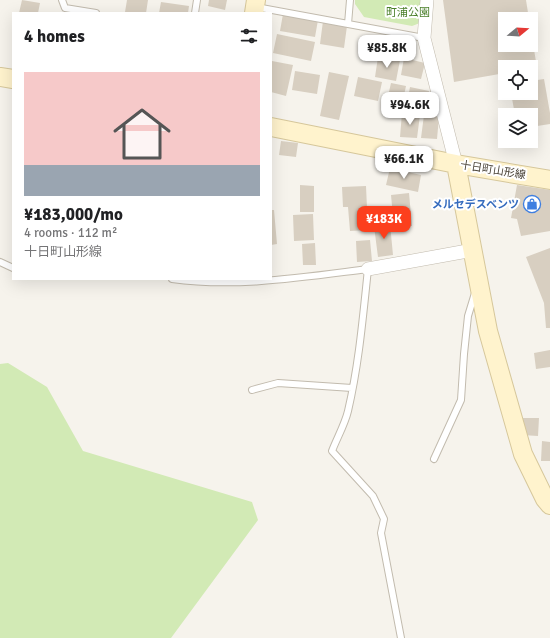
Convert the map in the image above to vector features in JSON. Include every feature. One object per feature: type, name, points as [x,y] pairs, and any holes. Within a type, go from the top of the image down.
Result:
[{"type":"street","points":[[427,0],[424,38],[456,164],[488,331],[523,454],[545,499],[550,504]]},
{"type":"street","points":[[0,77],[12,79]]},
{"type":"street","name":"十日町山形線","points":[[272,127],[456,164],[550,180]]},
{"type":"street","points":[[368,268],[473,250]]},
{"type":"lane","points":[[62,0],[65,8],[90,12]]},
{"type":"lane","points":[[195,12],[198,0]]},
{"type":"lane","points":[[348,24],[350,0]]},
{"type":"lane","points":[[255,7],[424,38]]},
{"type":"lane","points":[[0,262],[12,268]]},
{"type":"lane","points":[[272,279],[311,276],[368,268],[360,348],[348,412],[332,451],[373,496],[384,519],[381,533],[401,638]]},
{"type":"lane","points":[[187,280],[216,282],[263,280]]},
{"type":"lane","points":[[434,459],[461,400],[468,316],[479,282]]},
{"type":"lane","points":[[252,390],[278,383],[352,388]]},
{"type":"green space","name":"町浦公園","points":[[355,0],[422,0],[420,23],[412,26],[364,17],[355,4]]},
{"type":"green space","points":[[8,363],[47,387],[83,451],[252,502],[258,520],[171,638],[0,638],[0,364]]},
{"type":"building","points":[[22,0],[40,3],[38,12],[19,12]]},
{"type":"building","points":[[127,0],[148,0],[146,12],[125,12]]},
{"type":"building","points":[[209,0],[227,0],[225,10],[208,6]]},
{"type":"building","points":[[443,0],[526,0],[528,12],[498,12],[498,52],[534,52],[536,60],[498,60],[498,74],[454,82]]},
{"type":"building","points":[[161,2],[189,6],[188,12],[159,12]]},
{"type":"building","points":[[283,14],[318,20],[315,37],[280,31]]},
{"type":"building","points":[[323,21],[347,26],[344,48],[320,44]]},
{"type":"building","points":[[277,34],[315,42],[311,61],[273,53]]},
{"type":"building","points":[[378,57],[400,60],[396,81],[375,77]]},
{"type":"building","points":[[404,58],[425,63],[421,79],[401,75]]},
{"type":"building","points":[[272,61],[293,65],[286,96],[272,92]]},
{"type":"building","points":[[295,71],[320,75],[317,94],[292,90]]},
{"type":"building","points":[[329,72],[349,76],[339,120],[320,116]]},
{"type":"building","points":[[358,77],[382,82],[378,101],[354,96]]},
{"type":"building","points":[[544,79],[550,113],[550,124],[538,126],[538,108],[514,108],[512,100],[538,100],[538,80]]},
{"type":"building","points":[[391,83],[406,86],[401,109],[386,105]]},
{"type":"building","points":[[410,87],[429,91],[428,95],[434,96],[431,113],[406,108]]},
{"type":"building","points":[[402,113],[420,115],[417,138],[400,137]]},
{"type":"building","points":[[424,115],[439,117],[437,139],[421,138]]},
{"type":"building","points":[[281,141],[298,143],[296,157],[279,155]]},
{"type":"building","points":[[390,168],[421,175],[418,192],[386,185]]},
{"type":"building","points":[[300,185],[314,186],[314,212],[300,212]]},
{"type":"building","name":"メルセデスベンツ","points":[[517,185],[550,190],[550,231],[521,236],[517,219],[511,218]]},
{"type":"building","points":[[366,186],[368,230],[350,231],[348,207],[343,207],[342,187]]},
{"type":"building","points":[[409,193],[412,226],[394,227],[391,195]]},
{"type":"building","points":[[272,210],[274,210],[277,244],[272,245]]},
{"type":"building","points":[[313,214],[314,240],[294,241],[293,215]]},
{"type":"building","points":[[390,224],[393,255],[378,257],[374,226]]},
{"type":"building","points":[[370,240],[372,261],[357,262],[356,241]]},
{"type":"building","points":[[315,243],[316,265],[303,265],[302,244]]},
{"type":"building","points":[[550,248],[550,328],[546,328],[544,303],[526,257]]},
{"type":"building","points":[[550,350],[550,367],[536,369],[534,353]]},
{"type":"building","points":[[523,418],[539,418],[538,436],[522,435]]},
{"type":"building","points":[[542,441],[550,442],[550,461],[541,461]]},
{"type":"place","name":"メルセデスベンツ","points":[[532,204]]}]
